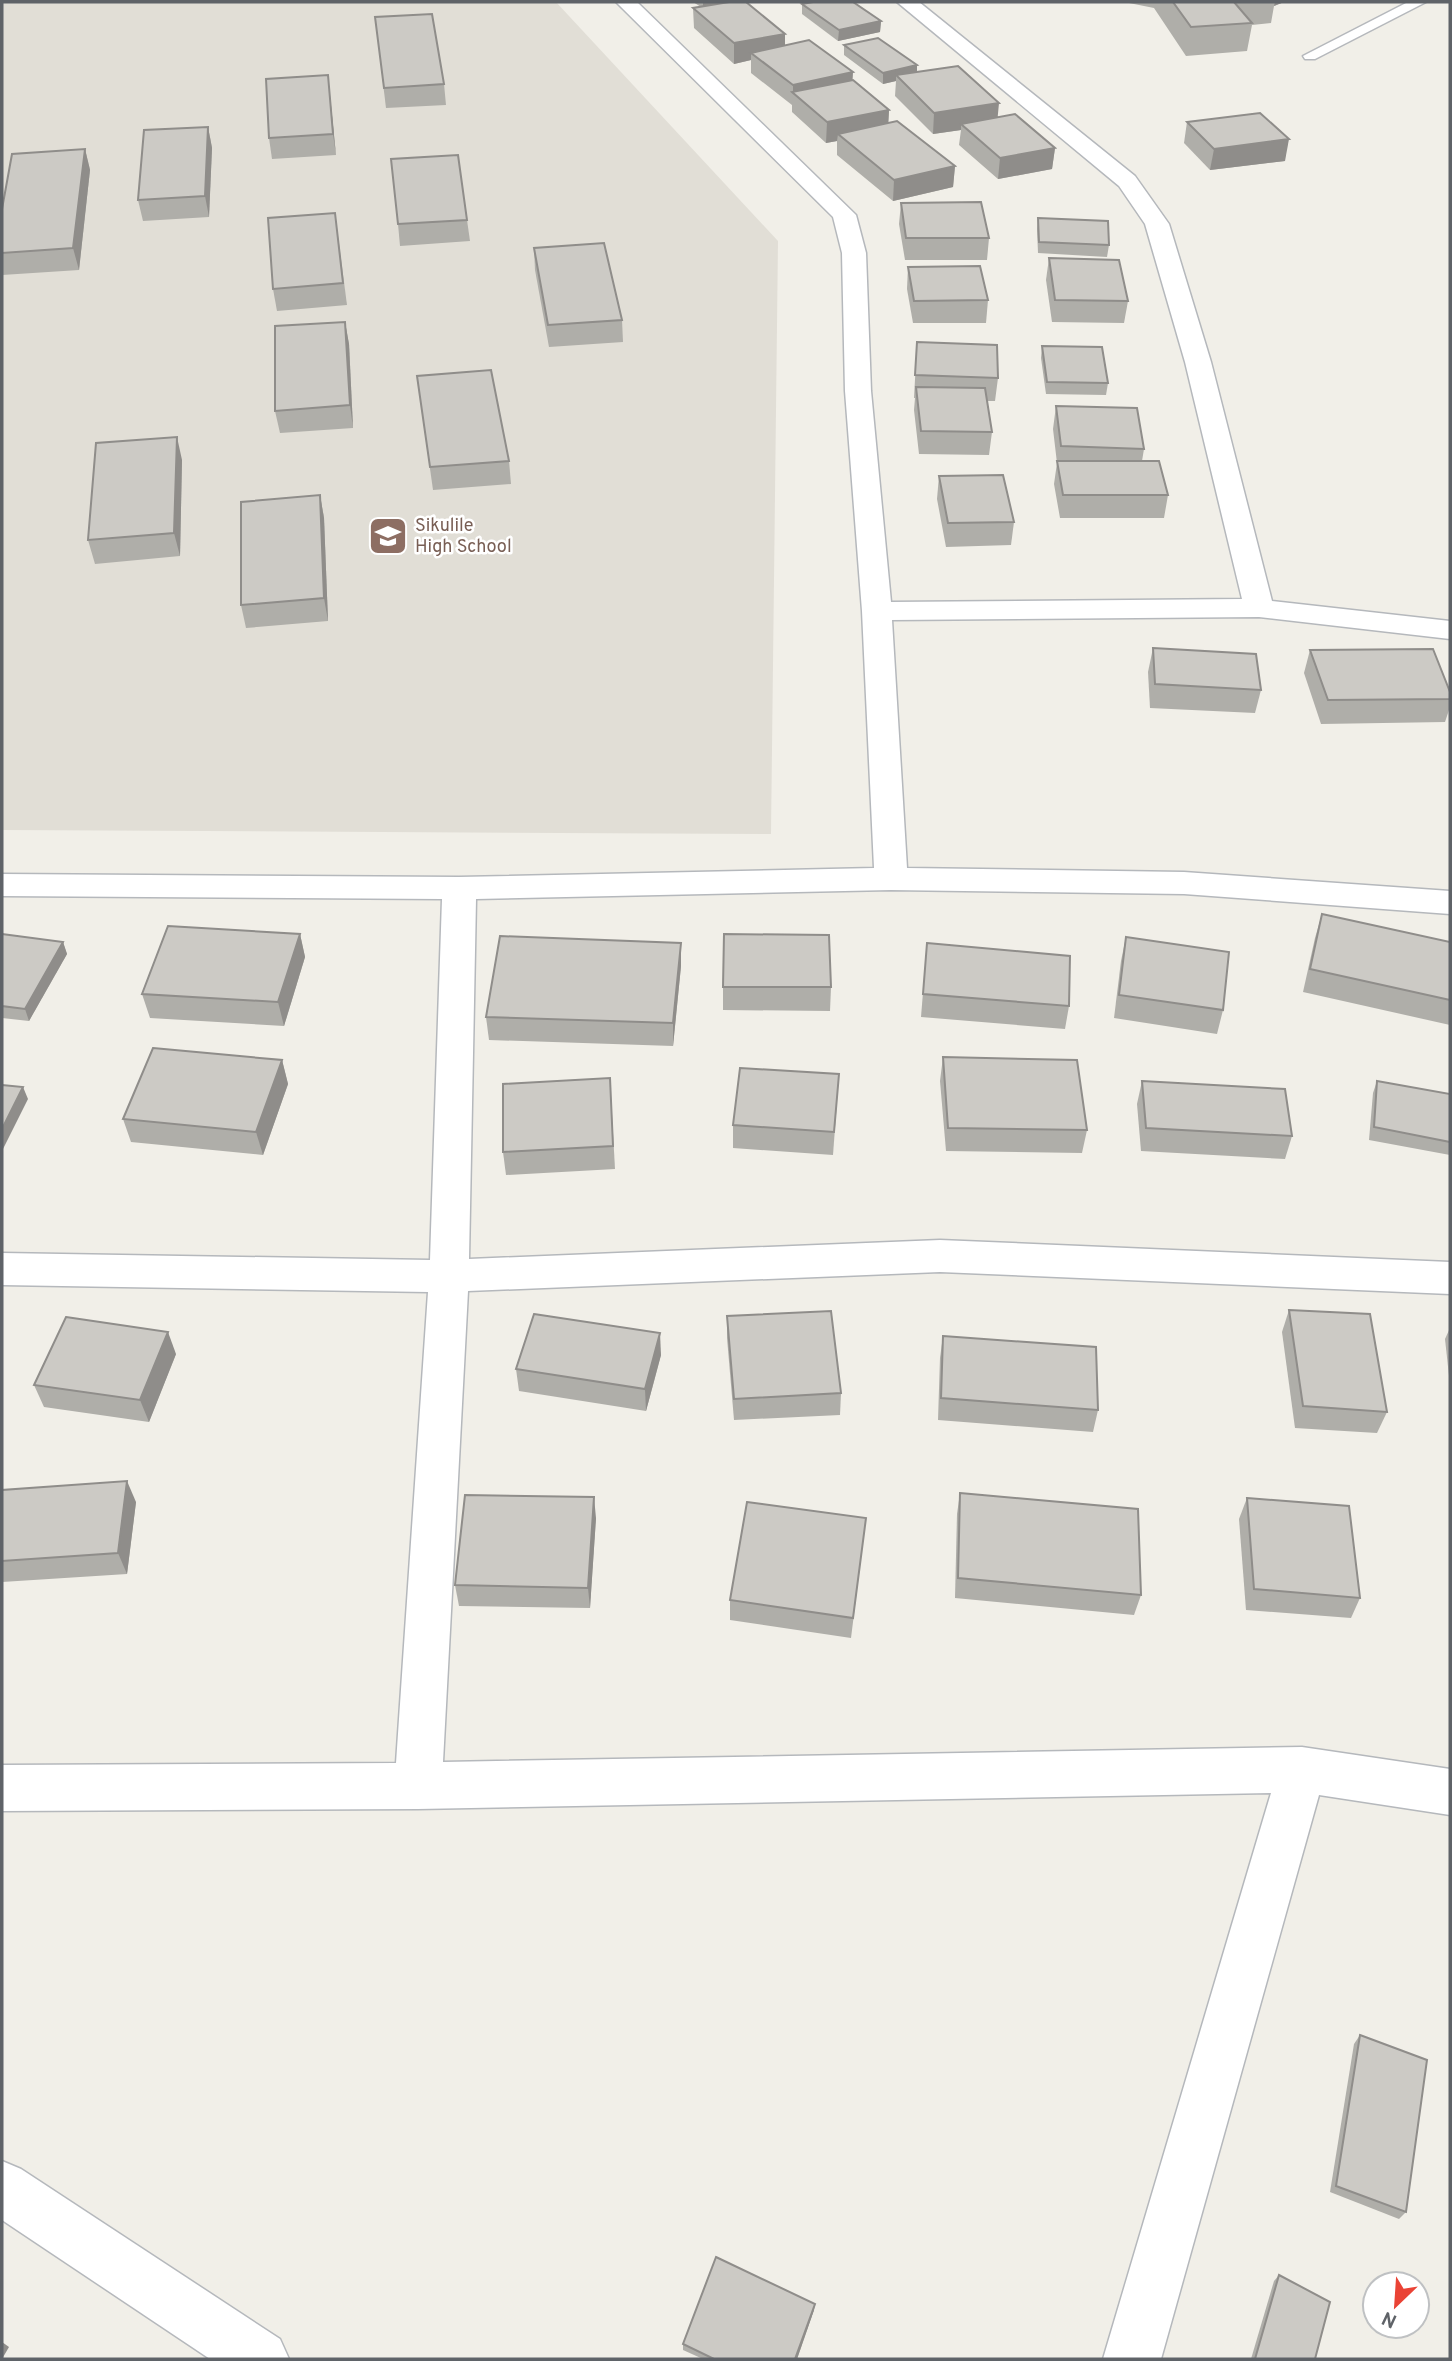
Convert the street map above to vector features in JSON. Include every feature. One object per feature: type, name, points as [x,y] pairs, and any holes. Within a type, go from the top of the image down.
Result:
[{"type":"street","points":[[626,2],[844,215],[854,253],[858,391],[877,611],[891,879]]},
{"type":"street","points":[[907,2],[1127,181],[1157,223],[1198,362],[1258,608]]},
{"type":"street","points":[[877,611],[1258,608],[1450,630]]},
{"type":"street","points":[[2,885],[459,888],[891,879],[1184,883],[1450,903]]},
{"type":"street","points":[[418,1786],[449,1276],[459,888]]},
{"type":"street","points":[[2,1269],[449,1276],[940,1256],[1450,1278]]},
{"type":"street","points":[[1132,2359],[1303,1770]]},
{"type":"street","points":[[2,1788],[418,1786],[1303,1770],[1450,1792]]},
{"type":"street","points":[[2,2188],[260,2359]]},
{"type":"lane","points":[[1310,56],[1419,2]]},
{"type":"shaded area","name":"Sikulile High School","points":[[2,2],[556,2],[778,241],[771,834],[2,830]]},
{"type":"building","points":[[746,2],[785,34],[734,43],[693,8]]},
{"type":"building","points":[[853,2],[881,21],[839,30],[802,4]]},
{"type":"building","points":[[1173,2],[1234,2],[1252,23],[1191,27]]},
{"type":"building","points":[[432,14],[444,84],[384,88],[375,17]]},
{"type":"building","points":[[878,38],[917,65],[883,73],[844,45]]},
{"type":"building","points":[[809,40],[853,72],[793,85],[751,53]]},
{"type":"building","points":[[958,66],[999,103],[934,113],[896,75]]},
{"type":"building","points":[[328,75],[333,134],[269,138],[266,79]]},
{"type":"building","points":[[853,80],[889,110],[827,122],[792,92]]},
{"type":"building","points":[[1260,113],[1289,139],[1214,149],[1187,122]]},
{"type":"building","points":[[1015,114],[1055,148],[1000,158],[961,124]]},
{"type":"building","points":[[897,121],[955,166],[894,180],[838,134]]},
{"type":"building","points":[[208,127],[205,196],[138,200],[144,130]]},
{"type":"building","points":[[85,149],[73,248],[2,253],[2,209],[12,154]]},
{"type":"building","points":[[458,155],[467,220],[398,224],[391,159]]},
{"type":"building","points":[[981,202],[989,238],[906,238],[901,203]]},
{"type":"building","points":[[335,213],[343,283],[273,289],[268,218]]},
{"type":"building","points":[[1038,218],[1108,221],[1109,245],[1039,242]]},
{"type":"building","points":[[604,243],[622,320],[548,325],[534,248]]},
{"type":"building","points":[[1049,258],[1119,260],[1128,301],[1055,300]]},
{"type":"building","points":[[980,266],[988,300],[914,301],[908,267]]},
{"type":"building","points":[[345,322],[350,405],[275,411],[275,326]]},
{"type":"building","points":[[917,342],[997,345],[998,378],[915,375]]},
{"type":"building","points":[[1042,346],[1102,347],[1108,383],[1047,382]]},
{"type":"building","points":[[491,370],[509,461],[430,467],[417,376]]},
{"type":"building","points":[[916,387],[985,388],[992,432],[921,431]]},
{"type":"building","points":[[1056,406],[1137,408],[1144,449],[1061,446]]},
{"type":"building","points":[[177,437],[174,533],[88,540],[96,443]]},
{"type":"building","points":[[1057,461],[1159,461],[1168,495],[1063,495]]},
{"type":"building","points":[[1003,475],[1014,522],[948,523],[939,476]]},
{"type":"building","points":[[320,495],[324,598],[241,605],[241,502]]},
{"type":"building","points":[[1153,648],[1256,654],[1261,690],[1155,684]]},
{"type":"building","points":[[1433,649],[1450,692],[1450,699],[1328,700],[1310,650]]},
{"type":"building","points":[[1322,914],[1450,942],[1450,1000],[1310,969]]},
{"type":"building","points":[[168,926],[300,934],[278,1002],[142,994]]},
{"type":"building","points":[[2,934],[63,942],[25,1009],[2,1006]]},
{"type":"building","points":[[724,934],[829,935],[831,987],[723,987]]},
{"type":"building","points":[[500,936],[681,943],[673,1023],[486,1017]]},
{"type":"building","points":[[1126,937],[1229,952],[1223,1010],[1119,995]]},
{"type":"building","points":[[927,943],[1070,956],[1069,1006],[923,994]]},
{"type":"building","points":[[153,1048],[282,1060],[256,1132],[123,1119]]},
{"type":"building","points":[[943,1057],[1077,1060],[1087,1130],[948,1128]]},
{"type":"building","points":[[740,1068],[839,1074],[834,1132],[733,1125]]},
{"type":"building","points":[[610,1078],[613,1146],[503,1152],[503,1084]]},
{"type":"building","points":[[1142,1081],[1285,1089],[1292,1136],[1146,1128]]},
{"type":"building","points":[[1377,1081],[1450,1094],[1450,1142],[1374,1127]]},
{"type":"building","points":[[2,1085],[23,1087],[2,1129]]},
{"type":"building","points":[[1289,1310],[1370,1314],[1387,1412],[1303,1406]]},
{"type":"building","points":[[831,1311],[841,1393],[734,1399],[727,1316]]},
{"type":"building","points":[[534,1314],[660,1333],[645,1389],[516,1369]]},
{"type":"building","points":[[66,1317],[168,1332],[140,1400],[34,1385]]},
{"type":"building","points":[[943,1336],[1096,1347],[1098,1410],[941,1398]]},
{"type":"building","points":[[127,1481],[118,1553],[2,1561],[2,1490]]},
{"type":"building","points":[[960,1493],[1138,1509],[1141,1595],[958,1578]]},
{"type":"building","points":[[465,1495],[594,1497],[588,1588],[455,1585]]},
{"type":"building","points":[[1247,1498],[1349,1506],[1360,1598],[1254,1589]]},
{"type":"building","points":[[747,1502],[866,1518],[853,1618],[730,1600]]},
{"type":"building","points":[[1360,2035],[1427,2060],[1406,2212],[1336,2186]]},
{"type":"building","points":[[716,2257],[815,2304],[795,2359],[714,2359],[683,2344]]},
{"type":"building","points":[[1279,2275],[1330,2302],[1315,2359],[1255,2359]]},
{"type":"place","name":"Sikulile High School","points":[[388,536]]}]
